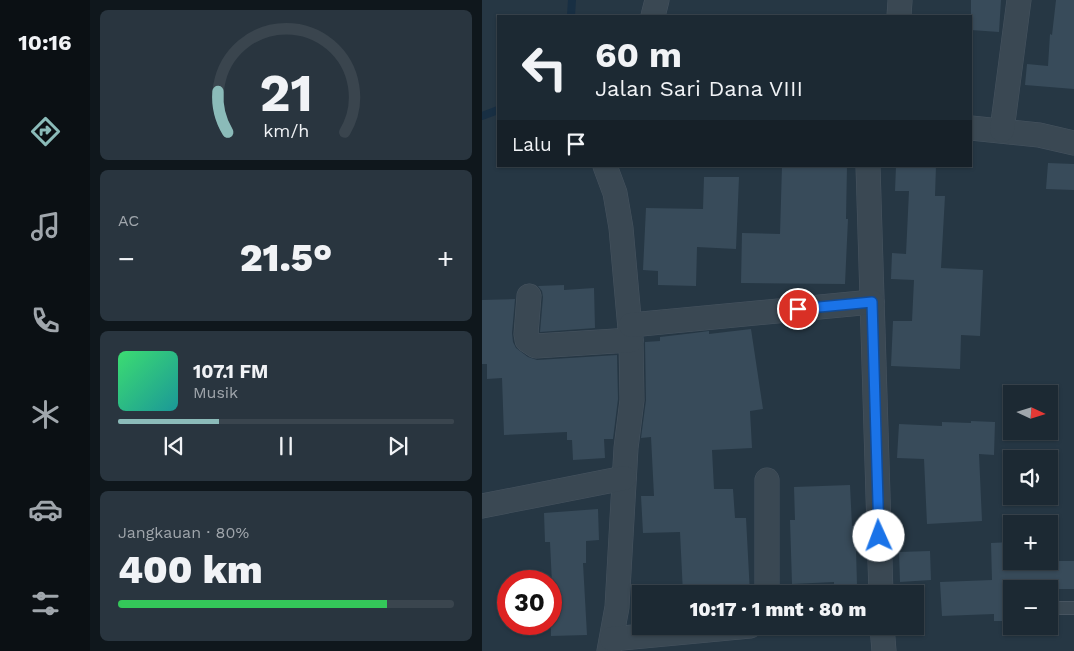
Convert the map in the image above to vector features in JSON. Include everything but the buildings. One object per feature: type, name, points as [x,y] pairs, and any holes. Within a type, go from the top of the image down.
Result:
[{"type":"street","points":[[654,15],[657,0]]},
{"type":"street","points":[[1002,130],[1019,0]]},
{"type":"street","points":[[972,128],[1039,135],[1074,143]]},
{"type":"street","points":[[605,167],[615,193],[621,228],[631,332],[632,400],[624,478],[617,607],[610,645],[684,635]]},
{"type":"street","points":[[868,167],[881,585]]},
{"type":"street","points":[[529,296],[526,334],[528,340],[536,346],[631,332],[872,302]]},
{"type":"street","points":[[482,506],[624,478]]},
{"type":"street","points":[[767,480],[767,585]]},
{"type":"street","points":[[883,635],[884,651]]},
{"type":"lane","points":[[1060,608],[1074,608]]},
{"type":"waterway","points":[[571,15],[572,0]]},
{"type":"waterway","points":[[482,116],[497,110]]},
{"type":"route","points":[[798,309],[872,302],[879,536]]}]
